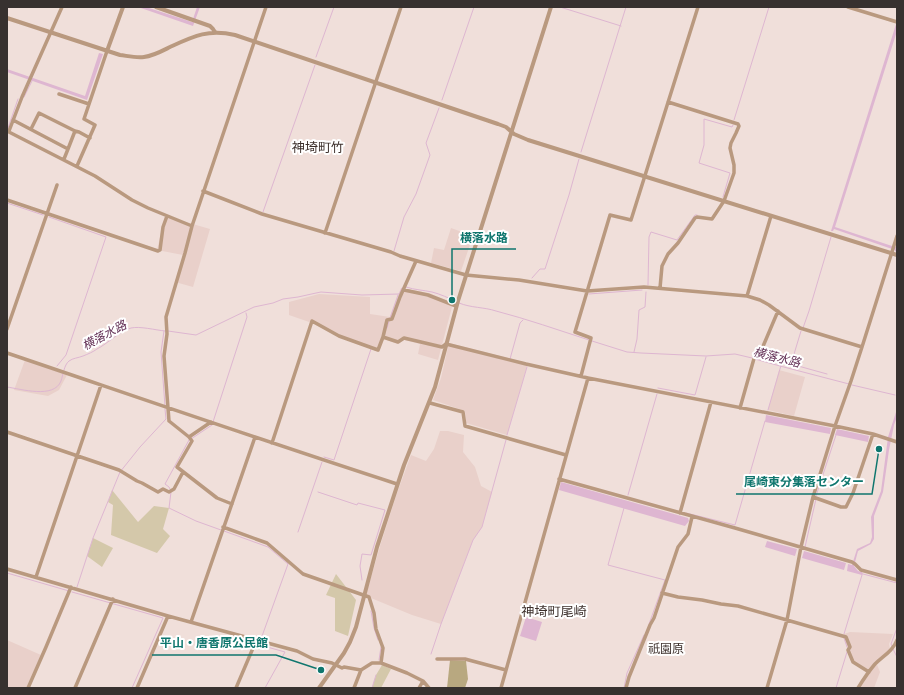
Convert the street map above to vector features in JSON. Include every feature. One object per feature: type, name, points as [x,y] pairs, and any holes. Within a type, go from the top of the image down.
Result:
[{"type":"street","points":[[62,7],[8,131],[95,176],[132,200],[192,226]]},
{"type":"street","points":[[77,166],[95,125],[84,119],[123,7]]},
{"type":"street","points":[[156,7],[210,26],[215,32]]},
{"type":"street","points":[[232,504],[217,498],[177,468],[192,441],[190,437],[169,421],[164,356],[167,334],[166,317],[203,191],[266,7]]},
{"type":"street","points":[[325,233],[401,7]]},
{"type":"street","points":[[319,688],[347,648],[356,628],[377,547],[397,484],[430,403],[457,303],[552,7]]},
{"type":"street","points":[[582,376],[591,338],[575,332],[610,215],[631,220],[698,7]]},
{"type":"street","points":[[848,7],[895,22]]},
{"type":"street","points":[[7,18],[107,51],[133,57],[146,57],[201,34],[225,32],[498,124],[528,140],[897,255]]},
{"type":"street","points":[[59,94],[89,104]]},
{"type":"street","points":[[660,288],[662,266],[668,254],[678,243],[695,218],[697,217],[712,220],[724,201],[734,173],[734,165],[730,148],[731,143],[739,126],[738,124],[668,102]]},
{"type":"street","points":[[31,129],[39,113],[90,138]]},
{"type":"street","points":[[13,120],[68,149]]},
{"type":"street","points":[[64,160],[75,131]]},
{"type":"street","points":[[7,329],[57,185]]},
{"type":"street","points":[[203,191],[262,214],[391,252],[416,261],[466,274],[519,280],[587,291],[660,288],[746,296],[760,300],[802,328],[862,347]]},
{"type":"street","points":[[7,200],[158,251],[160,250],[163,227],[167,216]]},
{"type":"street","points":[[746,296],[771,216]]},
{"type":"street","points":[[768,688],[787,620],[801,547],[813,497],[897,236]]},
{"type":"street","points":[[272,443],[312,321],[339,336],[378,350],[389,319],[405,288],[416,261]]},
{"type":"street","points":[[405,288],[457,303]]},
{"type":"street","points":[[740,408],[755,355],[761,351],[778,311]]},
{"type":"street","points":[[382,338],[398,342],[404,338],[442,347],[446,344],[588,378],[835,426],[873,434],[897,442]]},
{"type":"street","points":[[7,353],[397,484]]},
{"type":"street","points":[[501,688],[588,378]]},
{"type":"street","points":[[36,577],[102,385]]},
{"type":"street","points":[[626,688],[629,677],[654,618],[678,547],[688,534],[686,515],[712,402]]},
{"type":"street","points":[[430,403],[463,412],[465,426],[566,455]]},
{"type":"street","points":[[190,437],[213,423]]},
{"type":"street","points":[[7,432],[121,471],[158,492],[163,489],[169,492],[174,489],[183,472]]},
{"type":"street","points":[[813,497],[846,507],[853,493],[873,434]]},
{"type":"street","points":[[191,622],[255,437]]},
{"type":"street","points":[[560,479],[801,547],[854,563],[861,570],[897,580]]},
{"type":"street","points":[[224,527],[267,543],[303,574],[369,598],[374,613],[376,628],[383,648],[381,663]]},
{"type":"street","points":[[7,568],[168,616],[297,651],[313,659],[332,663],[342,668],[344,667],[361,670]]},
{"type":"street","points":[[28,688],[71,587]]},
{"type":"street","points":[[662,593],[678,597],[738,606],[846,637],[850,647],[848,650],[853,662],[869,672]]},
{"type":"street","points":[[75,688],[113,599]]},
{"type":"street","points":[[137,688],[168,616]]},
{"type":"street","points":[[858,688],[875,664],[894,649],[897,640]]},
{"type":"street","points":[[236,688],[256,641]]},
{"type":"street","points":[[436,659],[465,659],[506,670]]},
{"type":"street","points":[[354,688],[361,670],[372,663],[381,663],[407,673],[423,681],[430,688]]},
{"type":"street","points":[[419,688],[423,681]]},
{"type":"shaded area","points":[[138,7],[146,7],[192,22],[197,7],[200,7],[193,26]]},
{"type":"shaded area","points":[[897,21],[897,31],[835,227],[895,247],[897,246],[897,252],[834,229],[831,231]]},
{"type":"shaded area","points":[[99,53],[103,54],[87,100],[7,72],[7,69],[85,96]]},
{"type":"shaded area","points":[[165,216],[210,229],[193,287],[175,282],[183,255],[157,250]]},
{"type":"shaded area","points":[[451,228],[473,236],[461,271],[431,263],[434,248],[444,250]]},
{"type":"shaded area","points":[[401,288],[429,293],[453,303],[438,360],[418,354],[420,344],[404,340],[398,344],[384,339],[379,352],[339,337],[312,323],[289,315],[289,302],[319,294],[370,297],[370,314],[390,317]]},
{"type":"shaded area","points":[[449,343],[528,363],[507,435],[466,423],[465,411],[433,400],[441,378]]},
{"type":"shaded area","points":[[25,360],[67,375],[59,390],[48,396],[14,390]]},
{"type":"shaded area","points":[[779,370],[805,377],[794,416],[768,410]]},
{"type":"shaded area","points":[[897,409],[897,417],[889,450],[883,492],[874,516],[874,539],[871,544],[858,551],[854,566],[858,571],[862,572],[862,575],[847,571],[848,564],[852,565],[857,549],[870,543],[872,537],[871,517],[881,491],[888,437]]},
{"type":"shaded area","points":[[766,415],[831,428],[830,434],[765,422]]},
{"type":"shaded area","points":[[837,429],[869,436],[868,442],[835,435]]},
{"type":"shaded area","points":[[440,431],[448,431],[464,435],[463,452],[475,467],[481,486],[492,492],[482,527],[473,540],[441,624],[412,615],[366,595],[396,496],[411,455],[426,461],[434,449]]},
{"type":"shaded area","points":[[561,482],[688,518],[689,521],[685,526],[559,490]]},
{"type":"shaded area","points":[[112,490],[138,522],[154,506],[169,508],[163,529],[170,536],[157,553],[111,535],[113,505],[108,502]]},
{"type":"shaded area","points":[[93,538],[113,548],[102,567],[87,556]]},
{"type":"shaded area","points":[[767,541],[797,549],[795,556],[765,547]]},
{"type":"shaded area","points":[[804,551],[846,563],[844,570],[802,558]]},
{"type":"shaded area","points":[[336,574],[356,600],[348,636],[335,631],[335,598],[326,595]]},
{"type":"shaded area","points":[[526,617],[542,622],[536,641],[520,636]]},
{"type":"shaded area","points":[[850,632],[893,634],[889,644],[890,649],[876,662],[880,672],[874,688],[857,688],[866,672],[852,662],[844,638],[844,634]]},
{"type":"shaded area","points":[[7,640],[41,655],[26,688],[7,688]]},
{"type":"shaded area","points":[[450,660],[466,661],[468,679],[465,688],[447,688]]},
{"type":"shaded area","points":[[382,665],[391,669],[381,688],[372,688],[376,675]]},
{"type":"waterway","points":[[316,57],[334,7]]},
{"type":"waterway","points":[[442,100],[474,7]]},
{"type":"waterway","points":[[560,7],[621,26]]},
{"type":"waterway","points":[[581,152],[626,7]]},
{"type":"waterway","points":[[734,120],[769,7]]},
{"type":"waterway","points":[[263,212],[315,65]]},
{"type":"waterway","points":[[24,97],[32,81]]},
{"type":"waterway","points":[[7,128],[18,99]]},
{"type":"waterway","points":[[394,251],[404,217],[416,194],[430,155],[426,143],[439,108]]},
{"type":"waterway","points":[[723,197],[730,173],[699,163],[704,145],[704,119],[732,127],[733,125]]},
{"type":"waterway","points":[[532,278],[540,269],[545,269],[579,159]]},
{"type":"waterway","points":[[7,203],[43,215]]},
{"type":"waterway","points":[[648,285],[649,237],[651,232],[677,240],[695,215],[697,215]]},
{"type":"waterway","points":[[49,217],[106,237],[66,355],[57,366]]},
{"type":"waterway","points":[[803,328],[831,237]]},
{"type":"waterway","name":"横落水路","points":[[406,287],[429,291],[457,302]]},
{"type":"waterway","name":"横落水路","points":[[168,331],[196,335],[254,307],[283,299],[321,292],[362,295],[399,294],[402,288]]},
{"type":"waterway","points":[[589,294],[642,290]]},
{"type":"waterway","points":[[634,352],[637,339],[639,310],[645,307],[646,292]]},
{"type":"waterway","points":[[390,318],[398,295]]},
{"type":"waterway","name":"横落水路","points":[[459,303],[508,314],[589,340]]},
{"type":"waterway","points":[[213,422],[247,317],[246,313]]},
{"type":"waterway","points":[[510,359],[520,323],[523,320]]},
{"type":"waterway","points":[[387,328],[389,321]]},
{"type":"waterway","name":"横落水路","points":[[7,387],[37,392],[52,390],[57,387],[61,381],[69,361],[92,352],[127,330],[139,327],[165,331]]},
{"type":"waterway","points":[[164,331],[161,352],[165,406]]},
{"type":"waterway","name":"横落水路","points":[[768,410],[782,362],[791,364],[801,331]]},
{"type":"waterway","name":"横落水路","points":[[592,341],[627,352],[706,356],[735,354],[752,358]]},
{"type":"waterway","points":[[324,457],[334,460],[371,349]]},
{"type":"waterway","points":[[760,355],[782,362]]},
{"type":"waterway","points":[[658,388],[695,395],[706,357]]},
{"type":"waterway","name":"横落水路","points":[[755,359],[849,384]]},
{"type":"waterway","points":[[791,364],[827,374]]},
{"type":"waterway","points":[[507,435],[527,367]]},
{"type":"waterway","name":"横落水路","points":[[852,385],[895,395]]},
{"type":"waterway","points":[[628,495],[657,394]]},
{"type":"waterway","points":[[77,587],[93,538],[120,472],[140,447],[166,419],[165,409]]},
{"type":"waterway","points":[[686,513],[735,525],[765,421]]},
{"type":"waterway","points":[[191,439],[212,425]]},
{"type":"waterway","points":[[816,496],[836,435]]},
{"type":"waterway","points":[[170,489],[165,484],[189,440]]},
{"type":"waterway","points":[[431,654],[473,540],[482,527],[506,440]]},
{"type":"waterway","points":[[298,532],[322,462]]},
{"type":"waterway","points":[[171,492],[169,508],[196,521],[221,530]]},
{"type":"waterway","points":[[318,492],[357,505],[358,503],[385,510],[371,555],[362,554],[360,566],[362,580]]},
{"type":"waterway","points":[[805,547],[816,499]]},
{"type":"waterway","points":[[624,508],[608,565],[665,580],[649,624]]},
{"type":"waterway","points":[[224,531],[268,547],[288,564],[261,639]]},
{"type":"waterway","points":[[7,573],[69,591]]},
{"type":"waterway","points":[[863,574],[897,583]]},
{"type":"waterway","points":[[844,634],[862,575]]},
{"type":"waterway","points":[[72,592],[163,618],[132,688]]},
{"type":"waterway","points":[[371,611],[378,640]]},
{"type":"waterway","points":[[892,646],[891,644],[897,628]]},
{"type":"waterway","points":[[624,688],[627,673],[644,635]]},
{"type":"waterway","points":[[844,638],[847,647]]},
{"type":"waterway","points":[[260,645],[285,652],[265,688]]},
{"type":"waterway","points":[[379,660],[381,647]]},
{"type":"waterway","points":[[893,649],[897,657]]},
{"type":"waterway","points":[[836,688],[847,652]]},
{"type":"waterway","points":[[372,688],[376,675]]},
{"type":"place","name":"横落水路","points":[[452,300]]},
{"type":"place","name":"尾崎東分集落センター","points":[[879,449]]},
{"type":"place","name":"平山・唐香原公民館","points":[[321,670]]},
{"type":"district","name":"神埼町竹","points":[[318,147]]},
{"type":"district","name":"神埼町尾崎","points":[[554,611]]},
{"type":"district","name":"祇園原","points":[[666,648]]}]
